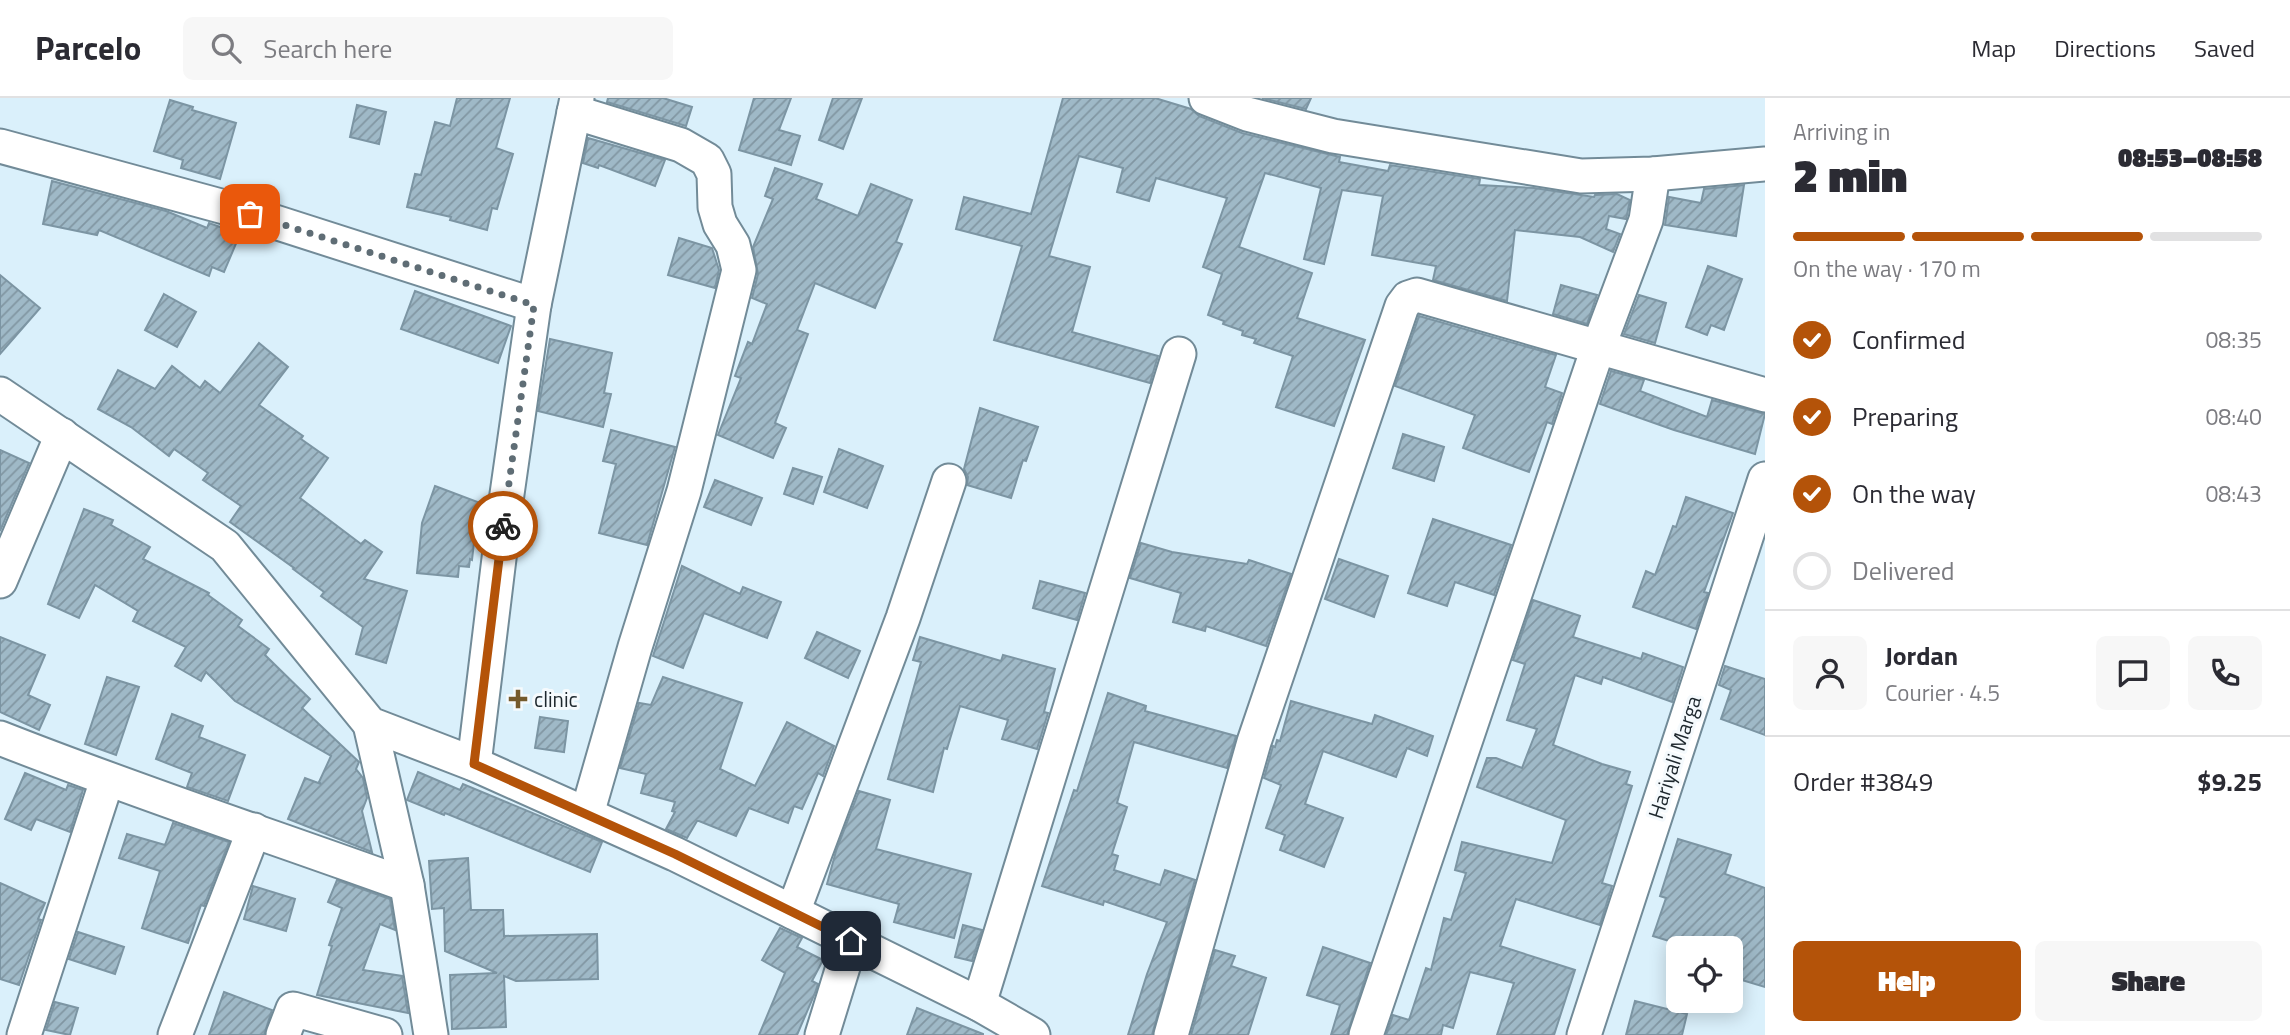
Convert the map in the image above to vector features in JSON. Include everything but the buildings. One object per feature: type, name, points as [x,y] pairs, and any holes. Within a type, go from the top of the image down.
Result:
[{"type":"street","points":[[1206,98],[1247,114],[1333,136],[1581,176],[1653,174],[1765,164]]},
{"type":"street","points":[[474,764],[506,501],[534,305],[576,105],[681,145],[707,160],[714,174],[715,207],[720,224],[733,245],[738,270],[684,491],[587,814]]},
{"type":"street","points":[[0,146],[250,214],[534,305]]},
{"type":"street","points":[[1366,1035],[1598,348],[1646,220],[1653,174]]},
{"type":"street","points":[[1171,1035],[1254,742],[1402,306],[1408,298],[1417,295],[1765,395]]},
{"type":"street","points":[[979,1004],[1179,354]]},
{"type":"street","points":[[0,394],[225,546],[370,724],[407,885],[431,1035]]},
{"type":"street","points":[[0,581],[62,435]]},
{"type":"street","name":"Hariyali Marga","points":[[1584,1035],[1765,479]]},
{"type":"street","points":[[793,912],[903,618],[949,481]]},
{"type":"street","points":[[370,724],[474,764],[675,854],[979,1004],[1034,1035]]},
{"type":"street","points":[[0,738],[107,780],[407,885]]},
{"type":"street","points":[[24,1035],[107,780]]},
{"type":"street","points":[[175,1035],[254,830]]},
{"type":"street","points":[[822,1035],[851,941]]},
{"type":"street","points":[[283,1035],[293,1009],[385,1035]]},
{"type":"street","points":[[0,1032],[17,1035]]},
{"type":"way so far","points":[[250,214],[534,305],[503,526]]},
{"type":"place","name":"clinic","points":[[518,699]]},
{"type":"route","points":[[503,526],[474,764],[675,854],[851,941]]}]
